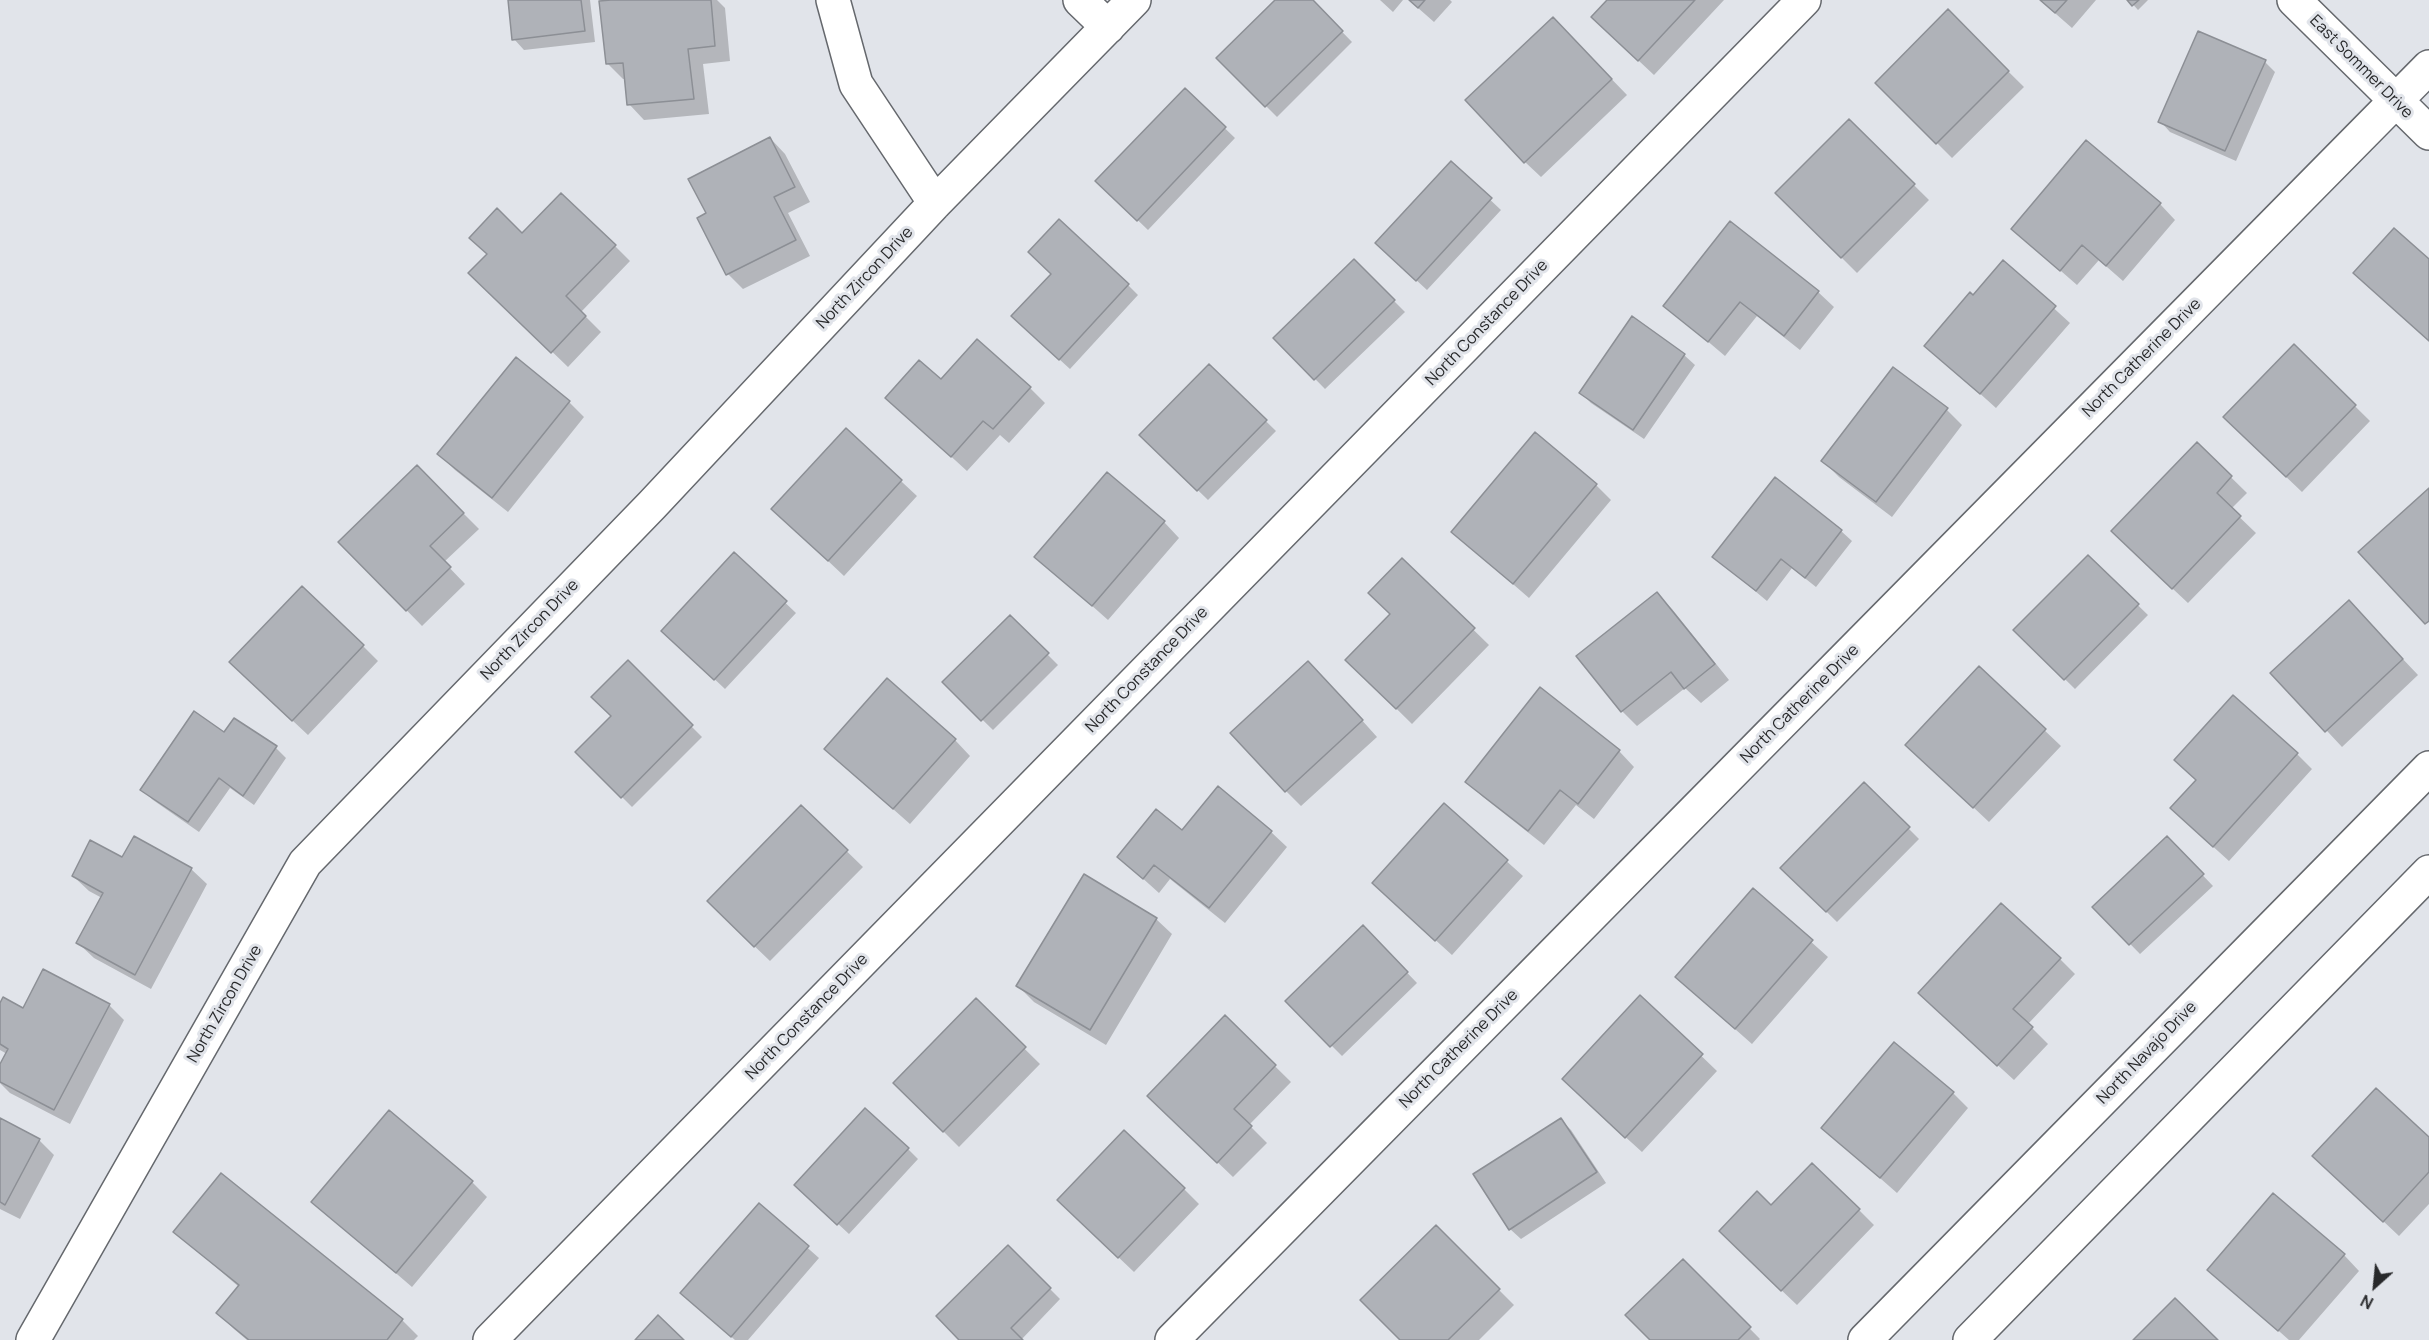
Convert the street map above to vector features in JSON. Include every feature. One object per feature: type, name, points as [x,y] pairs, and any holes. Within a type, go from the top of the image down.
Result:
[{"type":"street","points":[[833,0],[856,84],[935,202]]},
{"type":"street","points":[[1080,0],[1108,27]]},
{"type":"street","name":"North Zircon Drive","points":[[33,1340],[304,863],[652,505],[935,202],[1134,0]]},
{"type":"street","name":"North Constance Drive","points":[[490,1340],[1804,0]]},
{"type":"street","name":"East Sommer Drive","points":[[2294,0],[2429,133]]},
{"type":"street","name":"North Catherine Drive","points":[[1172,1340],[2429,68]]},
{"type":"street","name":"North Navajo Drive","points":[[1865,1340],[2429,768]]},
{"type":"street","points":[[1970,1340],[2429,872]]},
{"type":"building","points":[[508,0],[581,0],[585,31],[512,40]]},
{"type":"building","points":[[711,0],[715,46],[688,49],[694,99],[627,105],[623,63],[606,64],[599,1]]},
{"type":"building","points":[[1275,0],[1313,0],[1343,31],[1265,107],[1216,58]]},
{"type":"building","points":[[1409,0],[1425,0],[1418,8]]},
{"type":"building","points":[[1607,0],[1695,0],[1638,61],[1591,17]]},
{"type":"building","points":[[2040,0],[2067,0],[2055,13]]},
{"type":"building","points":[[2127,0],[2139,0],[2132,6]]},
{"type":"building","points":[[1948,9],[2009,71],[1936,144],[1875,83]]},
{"type":"building","points":[[1553,17],[1612,79],[1524,163],[1465,100]]},
{"type":"building","points":[[2198,31],[2266,60],[2225,151],[2158,122]]},
{"type":"building","points":[[1185,88],[1226,127],[1137,221],[1095,181]]},
{"type":"building","points":[[1849,119],[1915,184],[1841,258],[1775,193]]},
{"type":"building","points":[[770,137],[795,187],[774,197],[796,240],[726,275],[697,218],[706,213],[688,179]]},
{"type":"building","points":[[2086,140],[2161,203],[2106,266],[2082,245],[2060,271],[2011,229]]},
{"type":"building","points":[[1451,161],[1492,198],[1416,281],[1375,243]]},
{"type":"building","points":[[561,193],[616,245],[566,296],[586,316],[551,353],[468,273],[487,254],[469,238],[497,208],[522,233]]},
{"type":"building","points":[[1059,219],[1129,284],[1059,360],[1011,316],[1051,274],[1028,252]]},
{"type":"building","points":[[1730,221],[1819,291],[1784,336],[1740,302],[1708,342],[1663,306]]},
{"type":"building","points":[[2394,228],[2429,259],[2429,341],[2353,273]]},
{"type":"building","points":[[1354,259],[1395,300],[1314,380],[1273,338]]},
{"type":"building","points":[[2003,260],[2056,306],[1980,394],[1924,346],[1970,292],[1973,295]]},
{"type":"building","points":[[1632,316],[1685,354],[1633,430],[1579,393]]},
{"type":"building","points":[[977,339],[1031,387],[993,429],[983,421],[951,457],[885,398],[919,360],[941,379]]},
{"type":"building","points":[[2294,344],[2356,405],[2286,477],[2223,417]]},
{"type":"building","points":[[516,357],[570,401],[492,498],[437,454]]},
{"type":"building","points":[[1209,364],[1267,420],[1197,491],[1139,435]]},
{"type":"building","points":[[1893,367],[1948,408],[1876,502],[1821,461]]},
{"type":"building","points":[[846,428],[902,480],[828,561],[771,509]]},
{"type":"building","points":[[1535,432],[1597,484],[1513,584],[1451,532]]},
{"type":"building","points":[[2197,442],[2232,476],[2217,493],[2241,516],[2172,589],[2111,531]]},
{"type":"building","points":[[417,465],[464,513],[430,546],[451,567],[406,611],[338,542]]},
{"type":"building","points":[[1107,472],[1165,521],[1092,606],[1034,557]]},
{"type":"building","points":[[1775,477],[1842,530],[1805,578],[1781,559],[1756,591],[1712,557]]},
{"type":"building","points":[[2429,488],[2429,621],[2425,624],[2358,552]]},
{"type":"building","points":[[734,552],[787,601],[714,680],[661,631]]},
{"type":"building","points":[[2088,555],[2139,604],[2064,680],[2013,630]]},
{"type":"building","points":[[1402,558],[1475,628],[1396,709],[1345,660],[1390,614],[1368,593]]},
{"type":"building","points":[[302,586],[364,645],[292,721],[229,662]]},
{"type":"building","points":[[1657,592],[1715,664],[1684,689],[1671,672],[1621,712],[1576,656]]},
{"type":"building","points":[[2349,600],[2403,659],[2325,732],[2270,673]]},
{"type":"building","points":[[1010,615],[1049,653],[981,721],[942,682]]},
{"type":"building","points":[[628,660],[693,725],[621,798],[575,752],[611,716],[591,697]]},
{"type":"building","points":[[1308,661],[1363,720],[1285,792],[1230,733]]},
{"type":"building","points":[[1979,666],[2046,729],[1973,808],[1905,745]]},
{"type":"building","points":[[887,678],[956,739],[893,809],[824,749]]},
{"type":"building","points":[[1540,687],[1620,750],[1578,804],[1560,790],[1528,831],[1465,782]]},
{"type":"building","points":[[2233,695],[2298,753],[2213,847],[2170,808],[2196,780],[2174,760]]},
{"type":"building","points":[[194,711],[224,732],[234,718],[277,746],[243,796],[219,778],[188,822],[140,790]]},
{"type":"building","points":[[1864,782],[1910,827],[1826,912],[1780,868]]},
{"type":"building","points":[[1218,786],[1272,831],[1209,908],[1154,865],[1143,879],[1117,857],[1156,809],[1182,830]]},
{"type":"building","points":[[1444,803],[1508,860],[1435,941],[1372,883]]},
{"type":"building","points":[[801,805],[848,850],[754,947],[707,901]]},
{"type":"building","points":[[134,836],[192,868],[135,975],[76,943],[103,893],[72,876],[90,840],[122,857]]},
{"type":"building","points":[[2167,836],[2204,874],[2129,945],[2092,907]]},
{"type":"building","points":[[1084,874],[1157,918],[1090,1030],[1016,986]]},
{"type":"building","points":[[1753,888],[1813,940],[1735,1029],[1675,977]]},
{"type":"building","points":[[2001,903],[2061,958],[2013,1009],[2033,1027],[1997,1066],[1918,993]]},
{"type":"building","points":[[1363,925],[1408,972],[1330,1047],[1285,1001]]},
{"type":"building","points":[[43,969],[110,1004],[54,1110],[0,1082],[0,1064],[8,1049],[0,1044],[0,1003],[3,997],[23,1008]]},
{"type":"building","points":[[1640,995],[1703,1054],[1625,1138],[1562,1079]]},
{"type":"building","points":[[976,998],[1026,1047],[943,1132],[893,1083]]},
{"type":"building","points":[[1225,1015],[1276,1065],[1234,1109],[1252,1126],[1217,1163],[1147,1096]]},
{"type":"building","points":[[1894,1042],[1954,1092],[1880,1178],[1821,1128]]},
{"type":"building","points":[[2376,1088],[2429,1137],[2429,1172],[2383,1222],[2312,1156]]},
{"type":"building","points":[[865,1108],[909,1148],[837,1225],[794,1185]]},
{"type":"building","points":[[389,1110],[473,1181],[396,1273],[311,1202]]},
{"type":"building","points":[[0,1118],[40,1139],[5,1205],[0,1202]]},
{"type":"building","points":[[1561,1118],[1597,1172],[1509,1230],[1473,1174]]},
{"type":"building","points":[[1124,1130],[1185,1188],[1118,1258],[1057,1200]]},
{"type":"building","points":[[1812,1163],[1860,1209],[1781,1291],[1719,1231],[1757,1191],[1771,1205]]},
{"type":"building","points":[[221,1173],[403,1319],[387,1340],[249,1340],[216,1313],[239,1285],[173,1232]]},
{"type":"building","points":[[2273,1193],[2345,1254],[2278,1331],[2207,1270]]},
{"type":"building","points":[[759,1203],[809,1246],[731,1337],[680,1293]]},
{"type":"building","points":[[1436,1225],[1500,1289],[1448,1340],[1400,1340],[1360,1300]]},
{"type":"building","points":[[1008,1245],[1051,1288],[1011,1328],[1023,1340],[959,1340],[936,1316]]},
{"type":"building","points":[[1683,1259],[1751,1327],[1738,1340],[1650,1340],[1625,1315]]},
{"type":"building","points":[[2175,1298],[2218,1340],[2133,1340]]},
{"type":"building","points":[[658,1315],[684,1340],[635,1340]]}]
